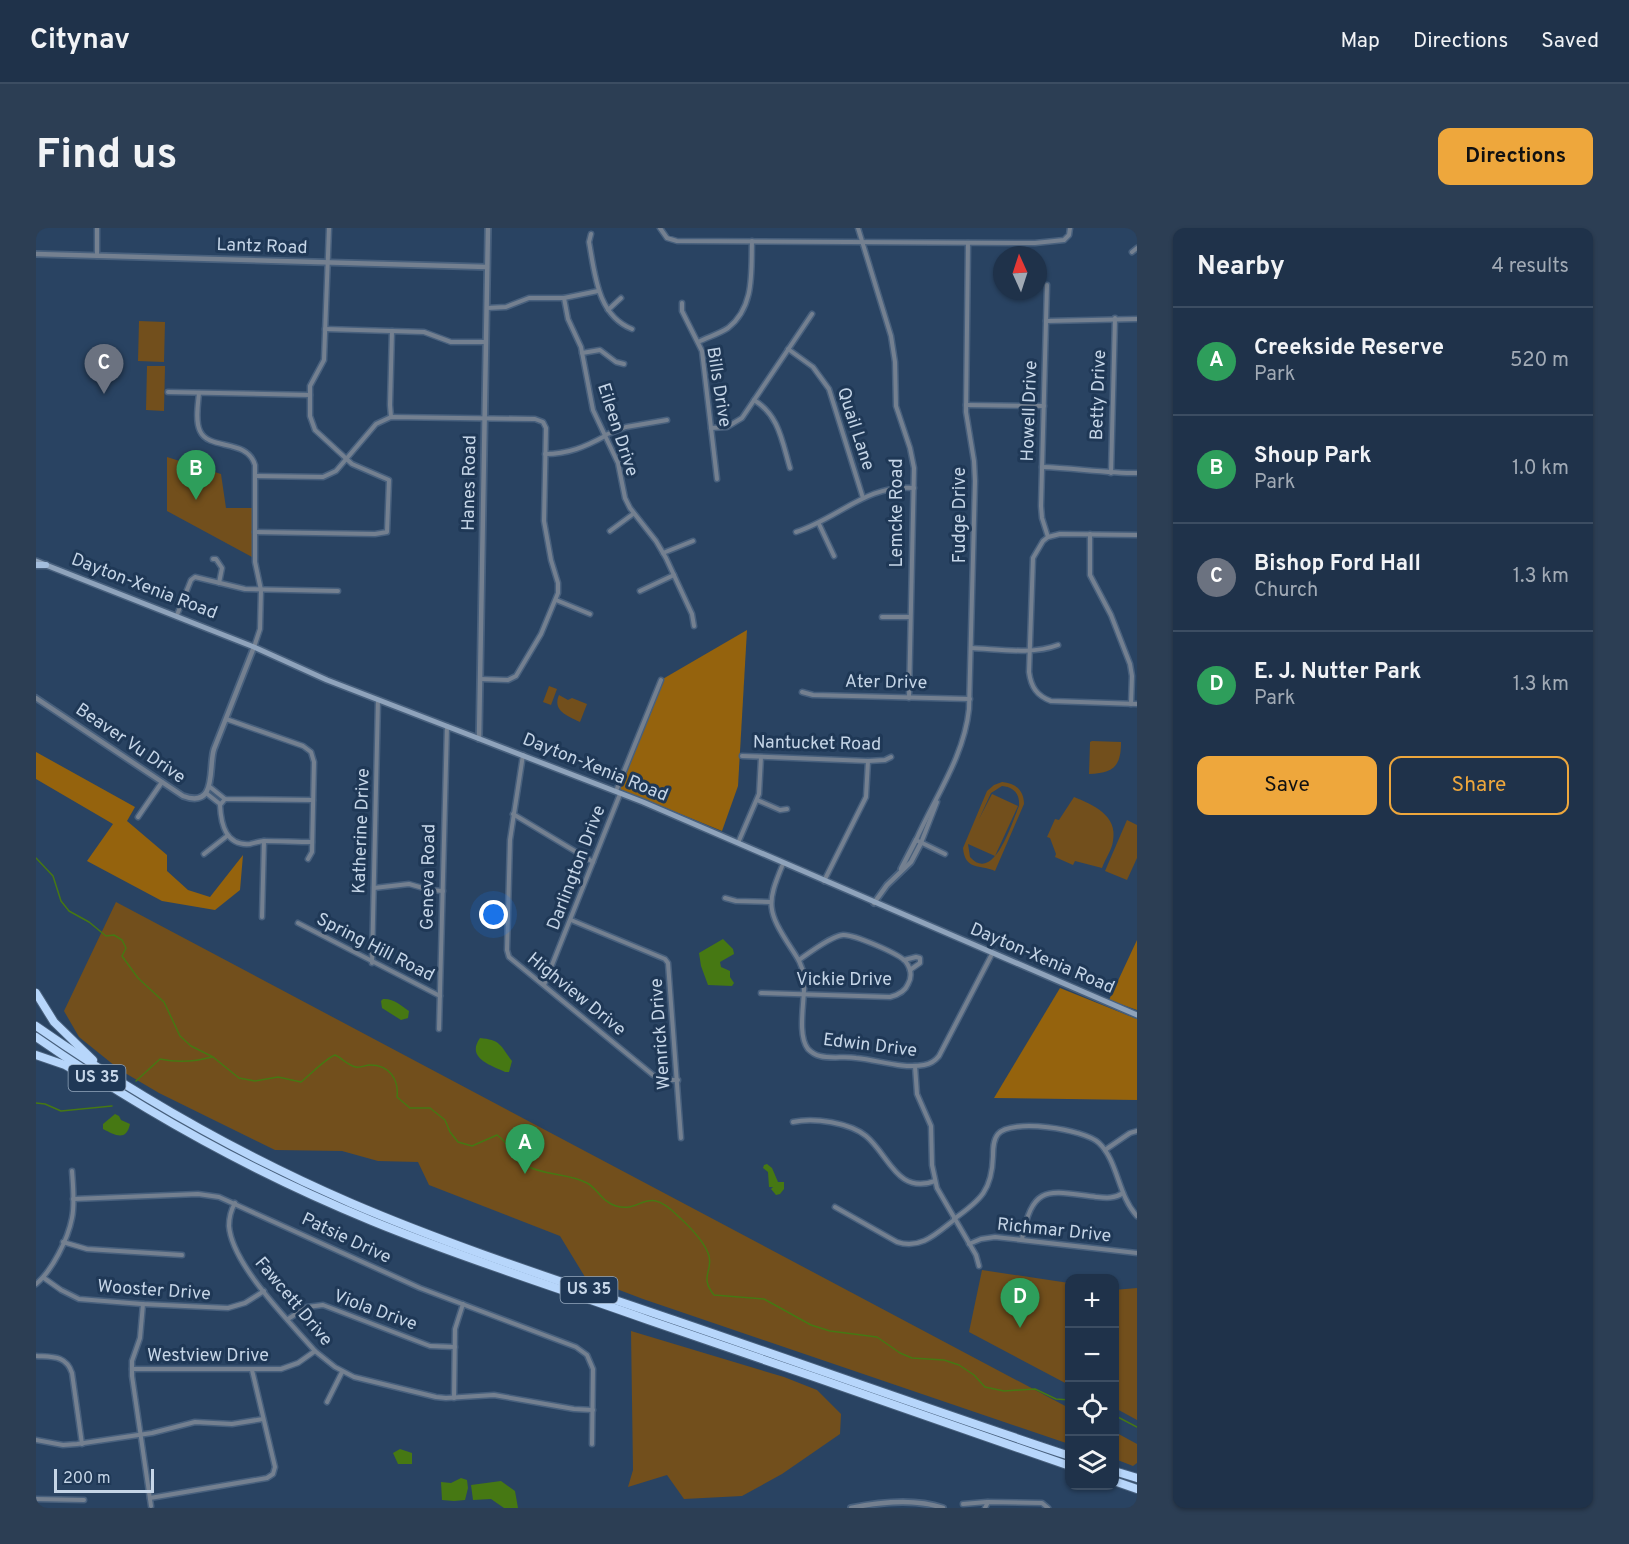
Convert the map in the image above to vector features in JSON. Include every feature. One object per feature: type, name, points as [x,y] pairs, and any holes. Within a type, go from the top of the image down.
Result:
[{"type":"highway","points":[[36,993],[54,1022],[70,1039],[125,1085]]},
{"type":"highway","name":"US 35","points":[[36,1026],[125,1085],[192,1125],[299,1180],[405,1225],[1065,1454]]},
{"type":"highway","name":"US 35","points":[[36,1037],[103,1082],[160,1116],[275,1177],[370,1220],[423,1241],[1065,1464]]},
{"type":"highway","points":[[36,1055],[65,1065],[131,1103],[160,1116]]},
{"type":"highway","points":[[1119,1473],[1137,1478]]},
{"type":"highway","points":[[1119,1483],[1137,1489]]},
{"type":"main road","points":[[36,563],[46,565]]},
{"type":"main road","name":"Dayton-Xenia Road","points":[[46,565],[254,646],[327,680],[618,793],[1137,1015]]},
{"type":"street","points":[[97,228],[97,256]]},
{"type":"street","points":[[255,532],[376,534],[387,532],[389,480],[352,464],[315,430],[310,416],[312,381],[324,364],[328,228]]},
{"type":"street","name":"Hanes Road","points":[[479,739],[488,228]]},
{"type":"street","points":[[660,228],[665,237],[675,241],[968,243],[1060,242],[1068,236],[1070,228]]},
{"type":"street","name":"Lemcke Road","points":[[858,228],[893,343],[896,403],[911,452],[914,488],[909,698]]},
{"type":"street","points":[[591,234],[589,242],[602,301],[624,326],[632,329]]},
{"type":"street","points":[[698,342],[729,326],[748,299],[751,287],[752,241]]},
{"type":"street","name":"Fudge Drive","points":[[874,903],[887,885],[911,862],[966,731],[971,648],[975,481],[966,405],[968,243]]},
{"type":"street","points":[[1132,252],[1137,248]]},
{"type":"street","name":"Lantz Road","points":[[36,254],[488,267]]},
{"type":"street","points":[[487,308],[506,307],[528,298],[564,298],[598,291]]},
{"type":"street","name":"Eileen Drive","points":[[564,298],[568,319],[582,353],[593,410],[618,463],[625,498],[633,514],[663,553],[692,614],[694,626]]},
{"type":"street","points":[[608,310],[621,298]]},
{"type":"street","name":"Howell Drive","points":[[1047,300],[1041,514],[1048,537]]},
{"type":"street","name":"Bills Drive","points":[[682,303],[682,311],[698,342],[704,361],[717,479]]},
{"type":"street","points":[[711,428],[724,428],[736,423],[812,315]]},
{"type":"street","name":"Betty Drive","points":[[1110,473],[1115,318]]},
{"type":"street","points":[[1046,321],[1137,319]]},
{"type":"street","points":[[326,329],[426,332],[451,342],[486,342]]},
{"type":"street","points":[[392,331],[390,405],[392,417]]},
{"type":"street","name":"Quail Lane","points":[[788,349],[813,367],[829,388],[863,498]]},
{"type":"street","points":[[582,353],[600,350],[615,362],[624,364]]},
{"type":"street","points":[[168,392],[310,395]]},
{"type":"street","points":[[199,393],[198,424],[201,434],[207,439],[247,452],[254,459],[256,476],[255,563],[261,590],[260,629],[212,755],[210,787],[225,799],[314,800]]},
{"type":"street","points":[[754,400],[767,409],[776,422],[790,468]]},
{"type":"street","points":[[966,405],[1044,406]]},
{"type":"street","points":[[256,476],[325,476],[334,472],[376,424],[392,417],[539,420],[545,426],[544,521],[559,590],[541,634],[516,676],[508,680],[480,679]]},
{"type":"street","points":[[545,454],[578,449],[626,427],[667,420]]},
{"type":"street","points":[[1042,467],[1137,473]]},
{"type":"street","points":[[796,532],[819,524],[863,498],[887,488],[914,488]]},
{"type":"street","points":[[610,531],[633,514]]},
{"type":"street","points":[[819,524],[834,556]]},
{"type":"street","points":[[1137,535],[1068,533],[1048,537],[1037,549],[1032,563],[1029,650],[1030,680],[1034,689],[1043,698],[1057,702],[1137,704]]},
{"type":"street","points":[[1090,534],[1090,575],[1111,615],[1130,664],[1131,704]]},
{"type":"street","points":[[663,553],[693,541]]},
{"type":"street","points":[[213,559],[216,559],[222,568],[219,583]]},
{"type":"street","points":[[640,591],[674,575]]},
{"type":"street","points":[[177,615],[192,578],[197,577],[237,588],[338,591]]},
{"type":"street","points":[[556,600],[590,614]]},
{"type":"street","points":[[882,617],[910,617]]},
{"type":"street","points":[[971,648],[1029,650],[1058,645]]},
{"type":"street","name":"Darlington Drive","points":[[544,985],[571,920],[661,680]]},
{"type":"street","name":"Ater Drive","points":[[802,692],[813,695],[969,699]]},
{"type":"street","name":"Beaver Vu Drive","points":[[36,698],[189,798],[206,793],[210,787]]},
{"type":"street","name":"Katherine Drive","points":[[372,963],[378,700]]},
{"type":"street","points":[[226,719],[308,749],[314,762],[312,852],[308,859]]},
{"type":"street","name":"Geneva Road","points":[[439,1029],[447,726]]},
{"type":"street","name":"Highview Drive","points":[[523,755],[510,840],[507,950],[512,961],[653,1075],[666,1080],[678,1080]]},
{"type":"street","name":"Nantucket Road","points":[[742,756],[868,761],[885,760],[891,757]]},
{"type":"street","points":[[738,844],[757,800],[761,757]]},
{"type":"street","points":[[824,881],[866,797],[868,761]]},
{"type":"street","points":[[138,817],[162,782]]},
{"type":"street","points":[[206,793],[220,804],[227,836],[238,843],[312,842]]},
{"type":"street","points":[[220,804],[225,799]]},
{"type":"street","points":[[757,800],[780,810],[788,809]]},
{"type":"street","points":[[513,814],[593,862]]},
{"type":"street","points":[[204,854],[227,836]]},
{"type":"street","points":[[262,917],[264,841]]},
{"type":"street","points":[[918,841],[945,854]]},
{"type":"street","points":[[783,864],[772,891],[771,902],[775,923],[799,960],[804,975],[804,994]]},
{"type":"street","points":[[374,888],[409,884],[442,891]]},
{"type":"street","points":[[725,897],[732,900],[771,902]]},
{"type":"street","name":"Wenrick Drive","points":[[571,920],[663,958],[669,963],[681,1138]]},
{"type":"street","name":"Spring Hill Road","points":[[298,923],[440,996]]},
{"type":"street","points":[[799,960],[837,936],[846,935],[904,960],[920,958],[920,963],[912,967],[910,971],[904,960]]},
{"type":"street","name":"Edwin Drive","points":[[804,994],[803,1035],[805,1044],[813,1053],[823,1057],[860,1058],[887,1064],[931,1064],[939,1056],[992,954]]},
{"type":"street","name":"Vickie Drive","points":[[761,993],[893,996],[901,993],[907,987],[910,971]]},
{"type":"street","points":[[915,1065],[917,1094],[931,1126],[934,1181],[941,1198],[976,1255],[979,1266]]},
{"type":"street","points":[[793,1122],[820,1122],[851,1127],[870,1140],[906,1181],[920,1185],[934,1181]]},
{"type":"street","points":[[835,1207],[897,1242],[908,1245],[927,1240],[973,1205],[987,1190],[992,1177],[995,1139],[1005,1129],[1015,1127],[1071,1130],[1090,1137],[1105,1150],[1123,1193],[1137,1216]]},
{"type":"street","points":[[1105,1150],[1130,1133],[1137,1131]]},
{"type":"street","points":[[36,1284],[44,1278],[63,1242],[72,1218],[72,1171]]},
{"type":"street","points":[[1022,1239],[1029,1213],[1043,1195],[1055,1192],[1110,1198],[1123,1193]]},
{"type":"street","name":"Patsie Drive","points":[[73,1199],[198,1194],[219,1197],[235,1203],[420,1288],[583,1351],[592,1364],[593,1410]]},
{"type":"street","name":"Fawcett Drive","points":[[235,1203],[229,1220],[230,1233],[244,1266],[315,1351],[342,1372],[365,1380],[436,1397],[494,1395],[574,1409],[593,1410]]},
{"type":"street","name":"Richmar Drive","points":[[969,1244],[990,1237],[1137,1253]]},
{"type":"street","points":[[63,1242],[87,1250],[182,1255]]},
{"type":"street","name":"Wooster Drive","points":[[44,1278],[79,1299],[143,1304],[228,1308],[245,1303],[264,1291]]},
{"type":"street","points":[[143,1304],[140,1338],[133,1357],[132,1368],[151,1506]]},
{"type":"street","points":[[454,1398],[456,1324],[463,1304]]},
{"type":"street","name":"Viola Drive","points":[[288,1319],[307,1307],[323,1305],[430,1346],[455,1347]]},
{"type":"street","name":"Westview Drive","points":[[132,1368],[273,1370],[291,1366],[315,1351]]},
{"type":"street","points":[[36,1356],[57,1357],[69,1365],[72,1372],[82,1444]]},
{"type":"street","points":[[150,1498],[267,1478],[273,1474],[275,1467],[252,1370]]},
{"type":"street","points":[[327,1402],[342,1372]]},
{"type":"street","points":[[592,1444],[593,1410]]},
{"type":"street","points":[[36,1440],[82,1444],[141,1436],[195,1422],[232,1424],[263,1419]]},
{"type":"street","points":[[36,1499],[84,1500]]},
{"type":"street","points":[[985,1508],[988,1502]]},
{"type":"street","points":[[851,1508],[897,1503],[943,1508]]},
{"type":"street","points":[[963,1504],[1042,1503],[1048,1508]]},
{"type":"shaded area","points":[[139,321],[165,322],[164,362],[138,361]]},
{"type":"shaded area","points":[[147,366],[165,366],[164,411],[146,410]]},
{"type":"shaded area","points":[[167,457],[221,474],[226,508],[253,508],[252,557],[167,511]]},
{"type":"shaded area","points":[[747,630],[738,786],[722,831],[617,788],[661,680]]},
{"type":"shaded area","points":[[549,686],[557,689],[551,705],[543,702]]},
{"type":"shaded area","points":[[559,695],[568,700],[572,698],[587,704],[580,722],[559,709],[557,701]]},
{"type":"shaded area","points":[[1090,742],[1121,742],[1117,763],[1110,770],[1089,774]]},
{"type":"shaded area","points":[[36,752],[135,807],[127,821],[167,855],[167,871],[188,890],[210,897],[243,855],[240,890],[215,910],[162,901],[87,861],[113,824],[36,779]]},
{"type":"shaded area","points":[[1002,782],[1015,786],[1023,795],[1024,804],[995,871],[970,864],[964,855],[963,848],[987,791]],"holes":[[[1002,786],[1015,792],[1019,806],[1007,836],[995,856],[1018,806],[992,794],[979,819],[991,793]],[[968,844],[995,856],[987,863],[979,863],[970,857]]]},
{"type":"shaded area","points":[[1074,797],[1102,812],[1112,824],[1114,832],[1112,844],[1102,868],[1075,861],[1073,865],[1055,857],[1050,838],[1047,837],[1055,819],[1059,820]]},
{"type":"shaded area","points":[[1127,820],[1137,825],[1137,858],[1127,880],[1105,871]]},
{"type":"shaded area","points":[[116,902],[1065,1406],[1065,1443],[643,1299],[585,1277],[560,1236],[429,1185],[418,1162],[378,1161],[342,1151],[275,1150],[159,1093],[120,1070],[79,1037],[64,1011]]},
{"type":"shaded area","points":[[723,939],[733,949],[734,954],[720,962],[721,967],[730,971],[730,977],[734,983],[732,986],[708,985],[699,953]]},
{"type":"shaded area","points":[[1137,940],[1137,1010],[1109,1000]]},
{"type":"shaded area","points":[[1060,988],[1137,1019],[1137,1100],[994,1098]]},
{"type":"shaded area","points":[[383,999],[394,1001],[409,1011],[408,1018],[401,1020],[382,1008]]},
{"type":"shaded area","points":[[480,1038],[492,1040],[502,1047],[512,1061],[509,1072],[487,1063],[478,1056],[476,1045]]},
{"type":"shaded area","points":[[115,1114],[130,1124],[126,1133],[120,1136],[103,1129],[103,1124]]},
{"type":"shaded area","points":[[767,1164],[772,1168],[778,1182],[784,1182],[784,1189],[780,1194],[776,1195],[771,1189],[773,1187],[769,1187],[768,1172],[763,1168]]},
{"type":"shaded area","points":[[982,1270],[1065,1282],[1065,1383],[969,1332]]},
{"type":"shaded area","points":[[1137,1288],[1137,1420],[1119,1410],[1119,1290]]},
{"type":"shaded area","points":[[631,1331],[784,1377],[817,1390],[841,1414],[840,1434],[782,1474],[742,1496],[684,1499],[667,1475],[628,1487],[633,1470]]},
{"type":"shaded area","points":[[1119,1434],[1137,1444],[1137,1463],[1133,1466],[1119,1461]]},
{"type":"shaded area","points":[[400,1449],[412,1453],[412,1464],[398,1464],[393,1453]]},
{"type":"shaded area","points":[[461,1478],[467,1480],[465,1500],[442,1500],[441,1482],[451,1483]]},
{"type":"shaded area","points":[[501,1481],[515,1491],[518,1508],[504,1508],[491,1499],[473,1500],[471,1485]]},
{"type":"waterway","points":[[36,858],[53,876],[61,901],[69,911],[89,922],[106,936],[114,935],[122,940],[126,948],[122,956],[138,978],[164,1002],[180,1036],[191,1046],[213,1057],[239,1078],[255,1081],[278,1077],[301,1082],[322,1063],[335,1055],[356,1067],[370,1065],[383,1068],[395,1079],[397,1097],[410,1108],[430,1108],[445,1120],[450,1132],[458,1142],[472,1146],[497,1135],[525,1165],[532,1169],[587,1183],[611,1204],[625,1207],[651,1200],[667,1206],[692,1229],[707,1251],[710,1261],[707,1283],[714,1295],[764,1299],[811,1325],[830,1331],[877,1337],[900,1353],[912,1358],[944,1360],[959,1365],[974,1375],[985,1387],[1004,1391],[1035,1389],[1056,1399],[1065,1400]]},
{"type":"waterway","points":[[136,1081],[160,1059],[186,1061],[212,1057]]},
{"type":"waterway","points":[[36,1103],[61,1111],[112,1106]]},
{"type":"waterway","points":[[1119,1418],[1137,1427]]},
{"type":"place","name":"Bishop Ford Hall","points":[[104,394]]},
{"type":"place","name":"Shoup Park","points":[[196,500]]},
{"type":"place","name":"Creekside Reserve","points":[[525,1174]]},
{"type":"place","name":"E. J. Nutter Park","points":[[1020,1328]]}]
